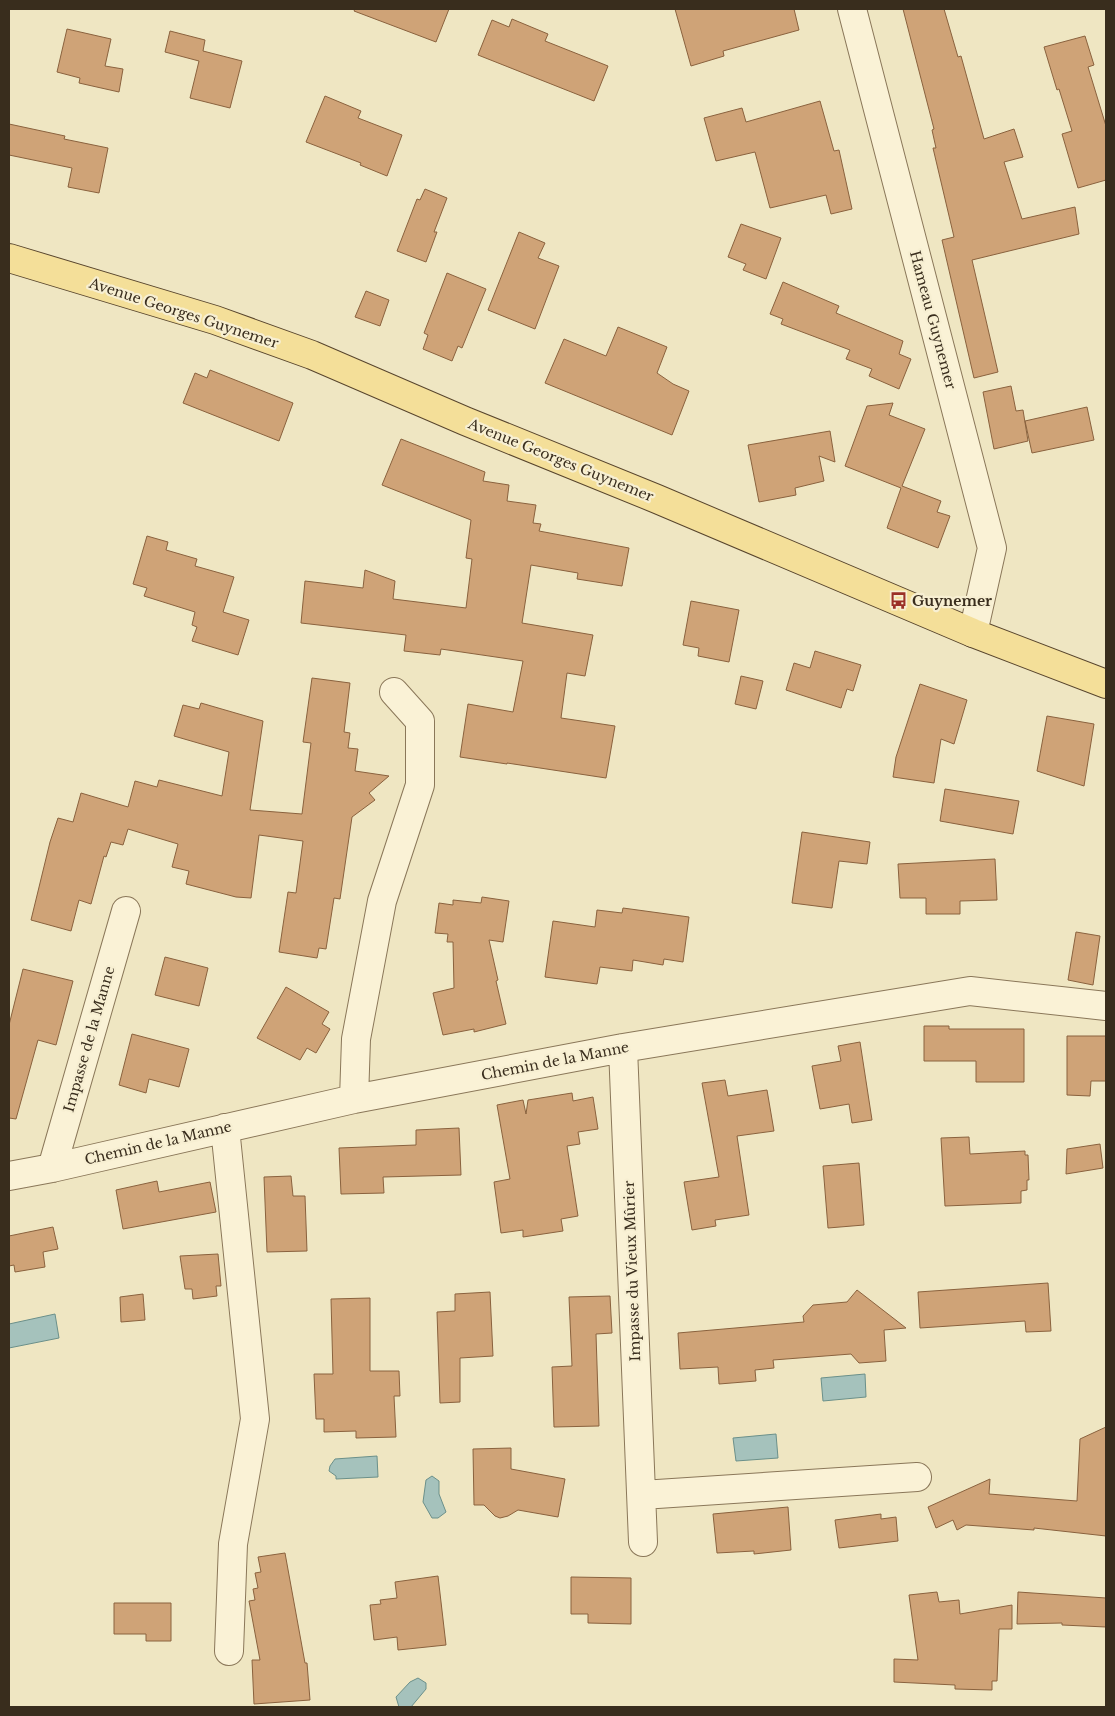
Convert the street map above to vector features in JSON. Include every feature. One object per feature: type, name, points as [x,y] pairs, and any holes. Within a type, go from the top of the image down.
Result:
[{"type":"main road","name":"Avenue Georges Guynemer","points":[[9,258],[216,320],[312,356],[973,633],[1106,684]]},
{"type":"street","name":"Hameau Guynemer","points":[[852,9],[992,548],[973,633]]},
{"type":"street","points":[[354,1099],[356,1039],[382,901],[420,785],[420,721],[394,692]]},
{"type":"street","name":"Impasse de la Manne","points":[[52,1168],[126,911]]},
{"type":"street","name":"Chemin de la Manne","points":[[9,1176],[52,1168],[354,1099],[623,1048],[970,991],[1106,1006]]},
{"type":"street","name":"Impasse du Vieux Mûrier","points":[[623,1048],[643,1542]]},
{"type":"street","points":[[225,1128],[255,1418],[233,1544],[230,1651]]},
{"type":"street","points":[[642,1494],[917,1477]]},
{"type":"water","points":[[55,1314],[59,1338],[9,1348],[9,1324]]},
{"type":"water","points":[[865,1374],[866,1397],[823,1401],[821,1378]]},
{"type":"water","points":[[776,1434],[778,1458],[736,1461],[733,1438]]},
{"type":"water","points":[[377,1456],[378,1477],[336,1479],[336,1476],[329,1471],[335,1459]]},
{"type":"water","points":[[432,1476],[439,1481],[439,1494],[446,1512],[438,1518],[432,1518],[423,1502],[426,1480]]},
{"type":"water","points":[[418,1678],[426,1683],[426,1689],[411,1707],[399,1707],[396,1697],[410,1682]]},
{"type":"building","points":[[355,9],[449,9],[436,42],[354,11]]},
{"type":"building","points":[[675,9],[794,9],[799,30],[723,51],[724,56],[691,66]]},
{"type":"building","points":[[903,9],[944,9],[958,57],[961,56],[984,139],[1014,129],[1023,157],[1004,162],[1022,219],[1075,207],[1079,234],[972,260],[998,372],[974,378],[942,240],[954,237],[933,148],[936,148],[932,130],[934,129]]},
{"type":"building","points":[[512,19],[548,34],[545,41],[608,66],[594,101],[478,55],[492,20],[509,27]]},
{"type":"building","points":[[67,29],[111,39],[105,66],[123,69],[119,92],[79,83],[80,78],[57,72]]},
{"type":"building","points":[[170,31],[205,40],[203,51],[242,61],[230,108],[190,98],[199,61],[165,52]]},
{"type":"building","points":[[1085,36],[1094,65],[1088,67],[1106,126],[1106,180],[1078,188],[1062,134],[1072,131],[1044,47]]},
{"type":"building","points":[[325,96],[361,111],[358,118],[402,135],[387,176],[360,165],[361,163],[306,142]]},
{"type":"building","points":[[820,101],[834,151],[839,150],[852,209],[831,214],[826,195],[770,208],[755,152],[716,161],[704,118],[742,108],[746,122]]},
{"type":"building","points":[[9,124],[65,136],[64,139],[108,148],[99,193],[68,187],[72,168],[9,155]]},
{"type":"building","points":[[425,189],[447,198],[434,232],[437,232],[426,262],[397,251],[417,199],[420,200]]},
{"type":"building","points":[[741,224],[781,238],[766,279],[743,270],[746,264],[728,257]]},
{"type":"building","points":[[519,232],[545,243],[538,258],[559,266],[535,329],[488,310]]},
{"type":"building","points":[[447,273],[486,289],[462,348],[458,346],[452,361],[423,349],[428,335],[424,333]]},
{"type":"building","points":[[783,282],[839,306],[836,313],[903,341],[899,354],[911,359],[899,389],[869,376],[872,369],[846,359],[850,350],[781,324],[783,319],[770,314]]},
{"type":"building","points":[[366,291],[389,300],[380,326],[355,317]]},
{"type":"building","points":[[618,327],[667,347],[657,373],[673,384],[689,391],[672,435],[545,383],[564,339],[606,356]]},
{"type":"building","points":[[210,370],[293,403],[279,441],[183,403],[195,373],[207,378]]},
{"type":"building","points":[[1011,386],[1016,411],[1023,410],[1028,441],[994,449],[983,392]]},
{"type":"building","points":[[893,403],[889,415],[925,429],[902,486],[941,501],[937,512],[950,516],[938,548],[887,528],[901,488],[845,466],[867,406]]},
{"type":"building","points":[[1087,407],[1094,440],[1032,453],[1025,421]]},
{"type":"building","points":[[830,431],[835,462],[819,456],[824,481],[795,488],[796,495],[759,502],[748,445]]},
{"type":"building","points":[[401,439],[485,472],[483,481],[509,485],[507,501],[536,505],[533,523],[541,524],[539,531],[629,548],[622,586],[577,579],[578,573],[531,565],[522,623],[593,635],[585,676],[567,673],[561,718],[615,726],[606,778],[460,757],[468,704],[513,712],[523,661],[441,649],[440,655],[404,651],[406,635],[301,623],[305,581],[363,588],[365,570],[395,581],[393,599],[466,608],[472,559],[466,558],[471,520],[382,485]]},
{"type":"building","points":[[147,536],[168,542],[166,550],[197,559],[195,566],[234,577],[223,612],[249,620],[238,655],[192,641],[197,627],[192,625],[195,612],[144,596],[147,588],[133,584]]},
{"type":"building","points":[[691,601],[739,610],[729,662],[698,656],[699,648],[683,645]]},
{"type":"building","points":[[815,651],[861,665],[853,691],[847,689],[841,708],[786,690],[794,663],[810,668]]},
{"type":"building","points":[[741,676],[763,681],[756,709],[735,704]]},
{"type":"building","points":[[312,678],[350,683],[344,732],[350,733],[348,748],[358,749],[355,771],[389,776],[369,793],[375,800],[352,817],[340,899],[334,898],[326,949],[319,948],[317,958],[279,952],[288,892],[296,893],[303,841],[259,835],[251,898],[236,897],[186,884],[189,871],[172,867],[178,844],[128,829],[123,845],[111,842],[106,857],[104,856],[91,904],[79,900],[71,931],[31,920],[50,842],[58,818],[73,822],[81,793],[128,807],[135,781],[157,787],[159,780],[222,796],[229,752],[174,736],[183,705],[199,709],[201,703],[263,721],[250,810],[302,814],[311,743],[303,742]]},
{"type":"building","points":[[920,684],[967,700],[954,744],[941,739],[934,783],[893,777],[896,757]]},
{"type":"building","points":[[1047,716],[1094,724],[1084,786],[1037,771]]},
{"type":"building","points":[[945,789],[1019,801],[1013,834],[940,821]]},
{"type":"building","points":[[802,832],[870,842],[867,864],[839,861],[832,908],[792,903]]},
{"type":"building","points":[[995,859],[997,900],[960,901],[960,914],[926,914],[926,898],[900,898],[898,864]]},
{"type":"building","points":[[482,897],[509,901],[503,942],[489,940],[506,1024],[474,1032],[474,1029],[443,1035],[433,993],[454,988],[453,942],[447,942],[448,934],[435,933],[439,903],[453,905],[453,900],[481,903]]},
{"type":"building","points":[[623,908],[689,917],[683,962],[664,959],[663,965],[633,960],[632,971],[600,967],[597,984],[545,977],[553,921],[595,927],[597,910],[622,913]]},
{"type":"building","points":[[1076,932],[1100,936],[1093,985],[1068,980]]},
{"type":"building","points":[[165,957],[208,968],[199,1006],[155,995]]},
{"type":"building","points":[[23,969],[73,981],[56,1045],[38,1040],[16,1119],[9,1118],[9,1025]]},
{"type":"building","points":[[286,987],[329,1012],[322,1024],[330,1029],[316,1053],[307,1048],[300,1060],[257,1038]]},
{"type":"building","points":[[924,1026],[949,1026],[949,1029],[1024,1029],[1024,1082],[976,1082],[976,1061],[924,1061]]},
{"type":"building","points":[[132,1034],[189,1049],[179,1087],[149,1079],[146,1093],[119,1085]]},
{"type":"building","points":[[1067,1036],[1106,1036],[1106,1081],[1091,1081],[1090,1096],[1067,1095]]},
{"type":"building","points":[[860,1042],[872,1120],[852,1123],[849,1104],[820,1109],[812,1066],[841,1061],[838,1046]]},
{"type":"building","points":[[725,1080],[728,1096],[767,1090],[774,1131],[737,1136],[749,1215],[715,1220],[716,1226],[692,1230],[684,1182],[719,1177],[702,1083]]},
{"type":"building","points":[[572,1093],[573,1101],[593,1097],[598,1129],[578,1132],[580,1144],[567,1146],[578,1216],[561,1219],[563,1231],[523,1237],[523,1230],[501,1233],[494,1182],[510,1179],[497,1105],[523,1100],[526,1114],[528,1100]]},
{"type":"building","points":[[459,1128],[461,1175],[383,1177],[384,1193],[341,1194],[339,1148],[416,1145],[416,1130]]},
{"type":"building","points":[[969,1137],[970,1154],[1025,1151],[1025,1155],[1028,1155],[1029,1180],[1027,1180],[1027,1190],[1021,1191],[1021,1203],[945,1206],[941,1138]]},
{"type":"building","points":[[1100,1144],[1103,1168],[1066,1174],[1067,1149]]},
{"type":"building","points":[[859,1163],[864,1225],[828,1228],[823,1166]]},
{"type":"building","points":[[291,1176],[293,1196],[305,1196],[307,1251],[267,1252],[264,1177]]},
{"type":"building","points":[[157,1181],[159,1192],[210,1182],[216,1212],[123,1229],[116,1190]]},
{"type":"building","points":[[53,1227],[58,1249],[43,1252],[45,1267],[15,1272],[14,1265],[9,1266],[9,1236]]},
{"type":"building","points":[[218,1254],[221,1286],[216,1286],[217,1296],[193,1299],[192,1289],[185,1289],[180,1256]]},
{"type":"building","points":[[1048,1283],[1051,1331],[1026,1332],[1025,1321],[920,1328],[918,1292]]},
{"type":"building","points":[[857,1290],[906,1328],[884,1330],[886,1361],[859,1363],[851,1354],[773,1360],[774,1368],[755,1370],[756,1381],[719,1384],[718,1367],[680,1369],[678,1333],[804,1322],[803,1316],[813,1305],[847,1302]]},
{"type":"building","points":[[490,1292],[493,1356],[460,1358],[460,1402],[440,1403],[437,1312],[455,1311],[455,1294]]},
{"type":"building","points":[[143,1294],[145,1320],[121,1322],[120,1297]]},
{"type":"building","points":[[610,1296],[612,1333],[596,1334],[599,1426],[554,1427],[552,1367],[572,1366],[569,1297]]},
{"type":"building","points":[[370,1298],[370,1371],[399,1371],[400,1396],[394,1396],[396,1437],[356,1438],[356,1431],[324,1432],[324,1419],[316,1419],[314,1374],[333,1374],[331,1299]]},
{"type":"building","points":[[1106,1427],[1106,1536],[1034,1528],[1034,1530],[966,1525],[957,1530],[953,1520],[936,1528],[928,1507],[990,1479],[989,1494],[1077,1501],[1080,1439]]},
{"type":"building","points":[[511,1448],[511,1469],[565,1479],[558,1517],[518,1510],[500,1518],[495,1516],[484,1505],[474,1505],[473,1449]]},
{"type":"building","points":[[788,1507],[791,1550],[754,1554],[754,1551],[717,1553],[713,1514]]},
{"type":"building","points":[[881,1514],[881,1519],[896,1517],[898,1541],[839,1548],[835,1520]]},
{"type":"building","points":[[285,1553],[305,1663],[307,1663],[310,1700],[254,1704],[252,1660],[260,1660],[249,1601],[255,1600],[253,1589],[258,1588],[255,1573],[261,1572],[258,1557]]},
{"type":"building","points":[[438,1576],[446,1645],[398,1650],[397,1637],[374,1640],[370,1605],[381,1604],[380,1600],[397,1598],[395,1582]]},
{"type":"building","points":[[571,1577],[631,1578],[631,1624],[588,1623],[588,1614],[571,1614]]},
{"type":"building","points":[[937,1592],[939,1602],[959,1600],[960,1614],[1012,1605],[1012,1629],[999,1629],[997,1681],[992,1681],[992,1690],[955,1689],[955,1685],[894,1682],[894,1659],[918,1660],[909,1595]]},
{"type":"building","points":[[1018,1592],[1106,1598],[1106,1627],[1062,1625],[1062,1623],[1017,1624]]},
{"type":"building","points":[[114,1603],[171,1603],[171,1641],[146,1641],[146,1634],[114,1634]]},
{"type":"place","name":"Guynemer","points":[[898,601]]}]
